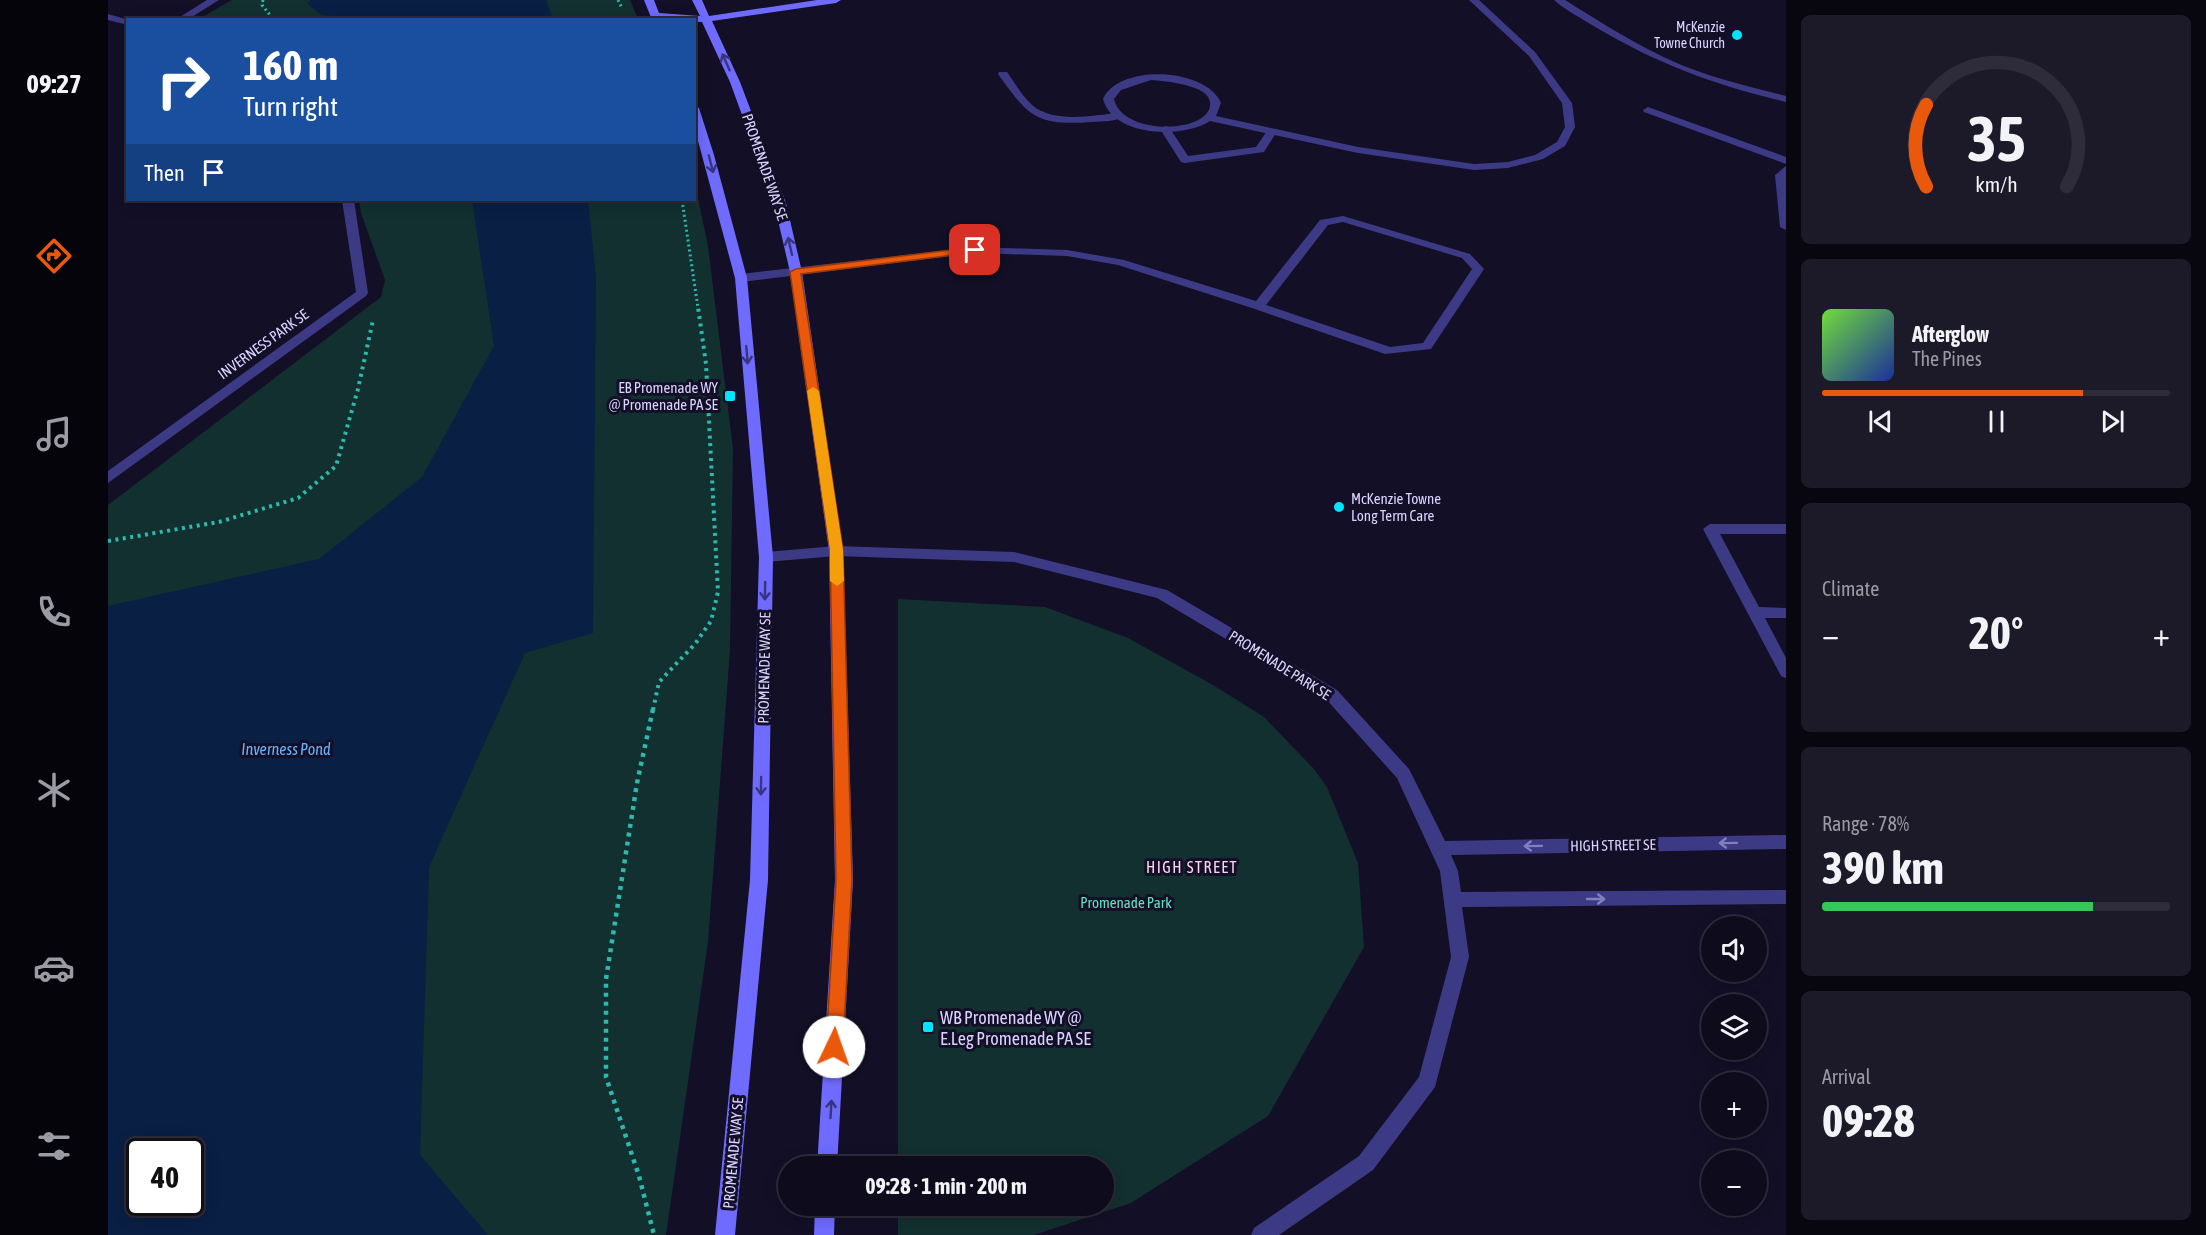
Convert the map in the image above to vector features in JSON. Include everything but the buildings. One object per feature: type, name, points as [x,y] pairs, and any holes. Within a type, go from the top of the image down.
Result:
[{"type":"street","points":[[182,18],[214,0]]},
{"type":"street","points":[[649,0],[657,18],[701,0]]},
{"type":"street","name":"PROMENADE WAY SE","points":[[701,0],[735,82],[780,203],[796,272],[836,550],[844,880],[828,1156]]},
{"type":"street","points":[[696,19],[836,0]]},
{"type":"street","points":[[1209,118],[1358,150],[1474,167],[1508,165],[1539,157],[1561,144],[1570,127],[1567,103],[1532,54],[1474,0]]},
{"type":"street","points":[[1559,0],[1598,25],[1665,61],[1748,89],[1786,99]]},
{"type":"street","points":[[108,17],[126,22]]},
{"type":"street","points":[[1003,74],[1030,109],[1050,118],[1081,119],[1119,116]]},
{"type":"street","points":[[1168,77],[1185,80],[1209,93],[1215,101],[1215,110],[1209,118],[1183,128],[1165,129],[1131,123],[1111,108],[1109,99],[1113,91],[1122,84],[1143,78],[1168,77]]},
{"type":"street","points":[[1648,110],[1786,161]]},
{"type":"street","name":"PROMENADE WAY SE","points":[[696,114],[741,278],[766,557],[759,879],[725,1235]]},
{"type":"street","points":[[1165,129],[1185,160],[1260,150],[1271,133]]},
{"type":"street","points":[[1786,169],[1780,175],[1786,227]]},
{"type":"street","points":[[348,201],[362,293]]},
{"type":"street","points":[[741,278],[975,250],[1066,253],[1120,262],[1259,306],[1389,351],[1427,346],[1478,269],[1466,256],[1343,219],[1324,222],[1259,306]]},
{"type":"street","name":"INVERNESS PARK SE","points":[[108,478],[362,293]]},
{"type":"street","points":[[1786,529],[1710,529],[1786,672]]},
{"type":"street","name":"PROMENADE PARK SE","points":[[766,557],[836,550],[1014,556],[1162,594],[1331,694],[1403,774],[1449,871],[1460,957],[1428,1081],[1366,1163],[1261,1235]]},
{"type":"street","points":[[1754,612],[1786,613]]},
{"type":"street","name":"HIGH STREET SE","points":[[1440,848],[1786,842]]},
{"type":"street","points":[[1453,900],[1786,897]]},
{"type":"street","points":[[824,1235],[825,1216]]},
{"type":"path","points":[[263,0],[262,5],[272,18]]},
{"type":"path","points":[[654,1235],[639,1176],[606,1077],[606,979],[637,783],[659,682],[695,644],[711,621],[718,592],[716,511],[706,364],[682,201]]},
{"type":"path","points":[[108,541],[219,522],[298,498],[336,466],[358,389],[375,310],[362,293]]},
{"type":"green space","points":[[232,0],[630,0],[638,18],[200,18]]},
{"type":"green space","points":[[696,189],[708,246],[733,449],[730,650],[708,942],[666,1235],[108,1235],[108,505],[381,297],[385,280],[361,213],[359,201],[696,201]]},
{"type":"green space","name":"Promenade Park","points":[[898,599],[1045,607],[1128,638],[1213,685],[1264,717],[1314,769],[1327,787],[1358,863],[1364,947],[1268,1116],[1131,1203],[1114,1209],[1114,1156],[898,1156]]},
{"type":"green space","name":"Promenade Park","points":[[898,1216],[1092,1216],[1034,1235],[898,1235]]},
{"type":"water","points":[[311,0],[546,0],[553,18],[356,18],[321,15],[307,3]]},
{"type":"water","name":"Inverness Pond","points":[[472,201],[588,201],[596,277],[593,633],[525,653],[429,867],[420,1155],[488,1235],[108,1235],[108,606],[319,559],[422,477],[494,346]]},
{"type":"slow traffic","points":[[813,391],[836,550],[837,581]]},
{"type":"place","name":"McKenzie Towne Church","points":[[1737,35]]},
{"type":"place","name":"EB Promenade WY @ Promenade PA SE","points":[[730,396]]},
{"type":"place","name":"McKenzie Towne Long Term Care","points":[[1339,507]]},
{"type":"place","name":"WB Promenade WY @ E.Leg Promenade PA SE","points":[[928,1027]]},
{"type":"district","name":"HIGH STREET","points":[[1192,867]]},
{"type":"route","points":[[834,1047],[844,880],[836,550],[796,272],[975,250]]}]
